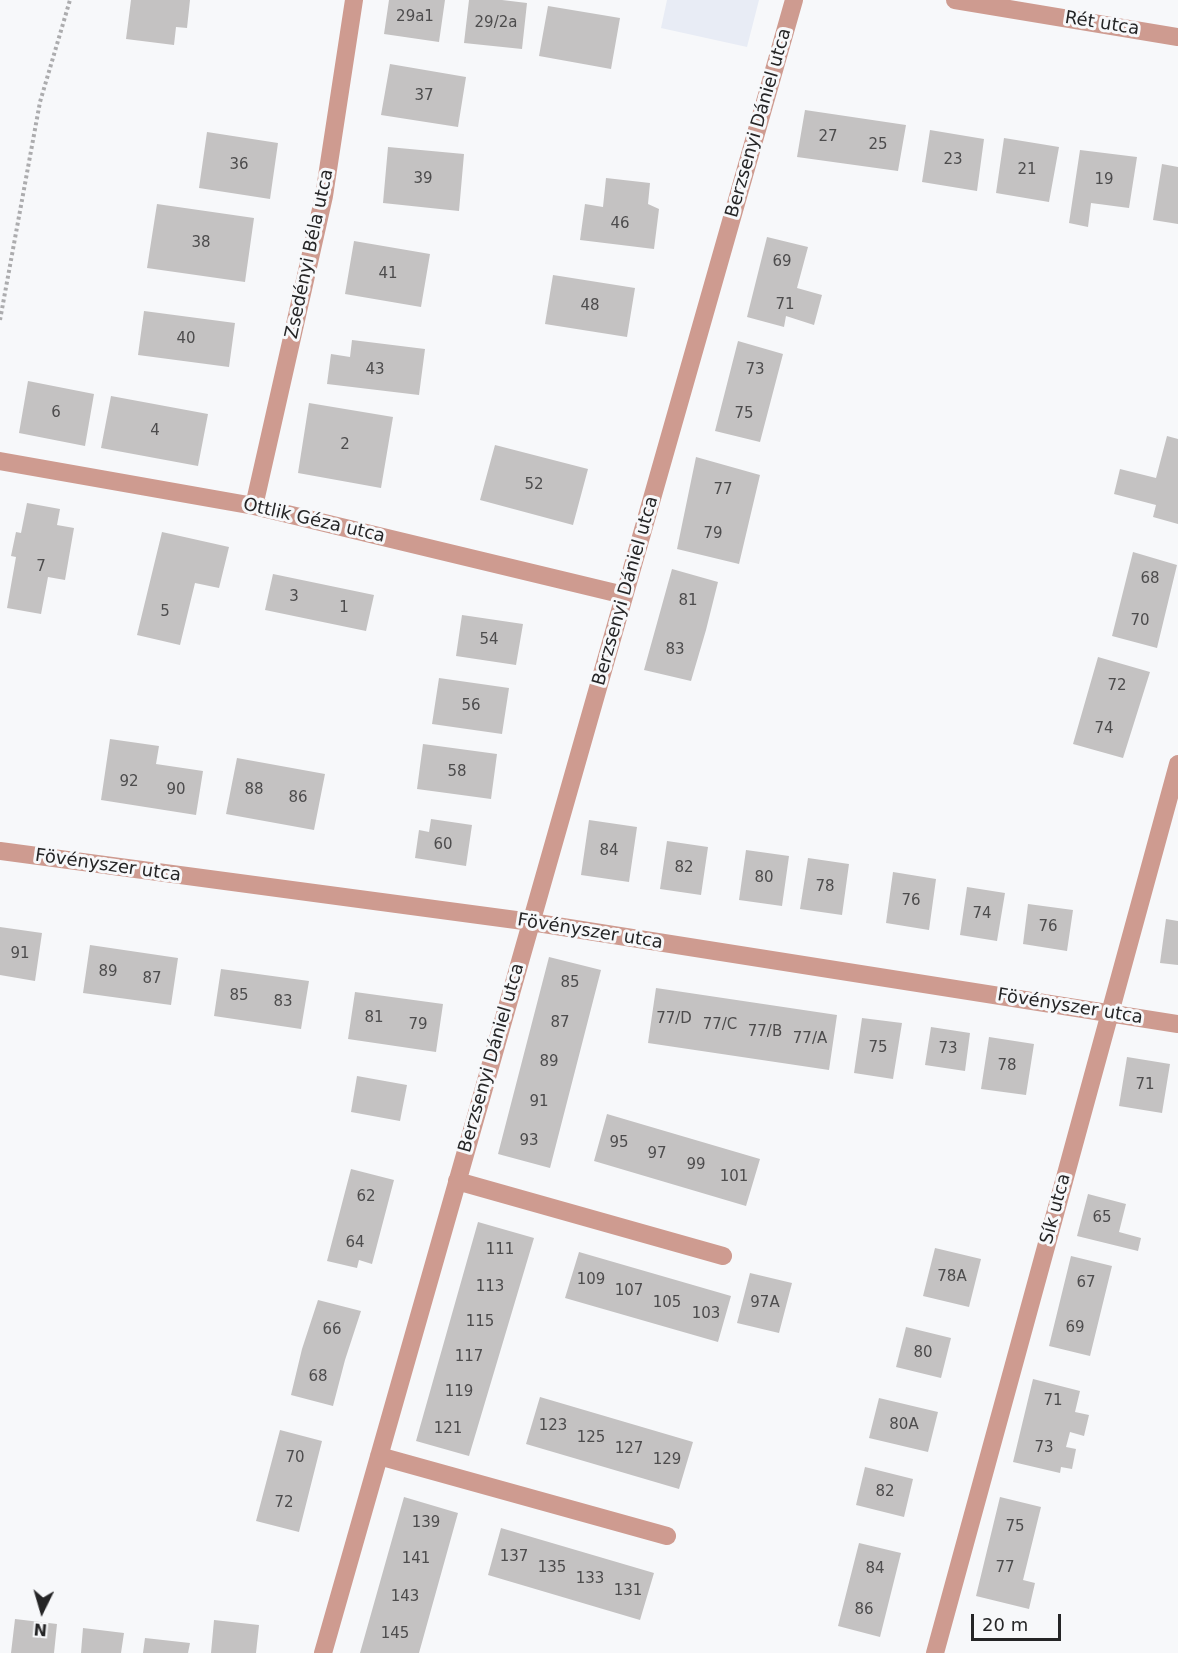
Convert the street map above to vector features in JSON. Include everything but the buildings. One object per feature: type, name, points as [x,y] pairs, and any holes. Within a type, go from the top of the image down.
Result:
[{"type":"street","name":"Zsedényi Béla utca","points":[[254,506],[324,196],[354,0]]},
{"type":"street","name":"Berzsenyi Dániel utca","points":[[323,1653],[794,0]]},
{"type":"street","name":"Rét utca","points":[[955,0],[1178,37]]},
{"type":"street","name":"Ottlik Géza utca","points":[[0,460],[254,506],[624,595]]},
{"type":"street","name":"Sík utca","points":[[935,1653],[1178,764]]},
{"type":"street","name":"Fövényszer utca","points":[[0,851],[531,922],[1178,1024]]},
{"type":"street","points":[[457,1181],[723,1256]]},
{"type":"street","points":[[379,1456],[667,1536]]},
{"type":"path","points":[[0,320],[40,102],[70,0]]},
{"type":"shaded area","points":[[667,0],[759,0],[747,47],[661,28]]}]
